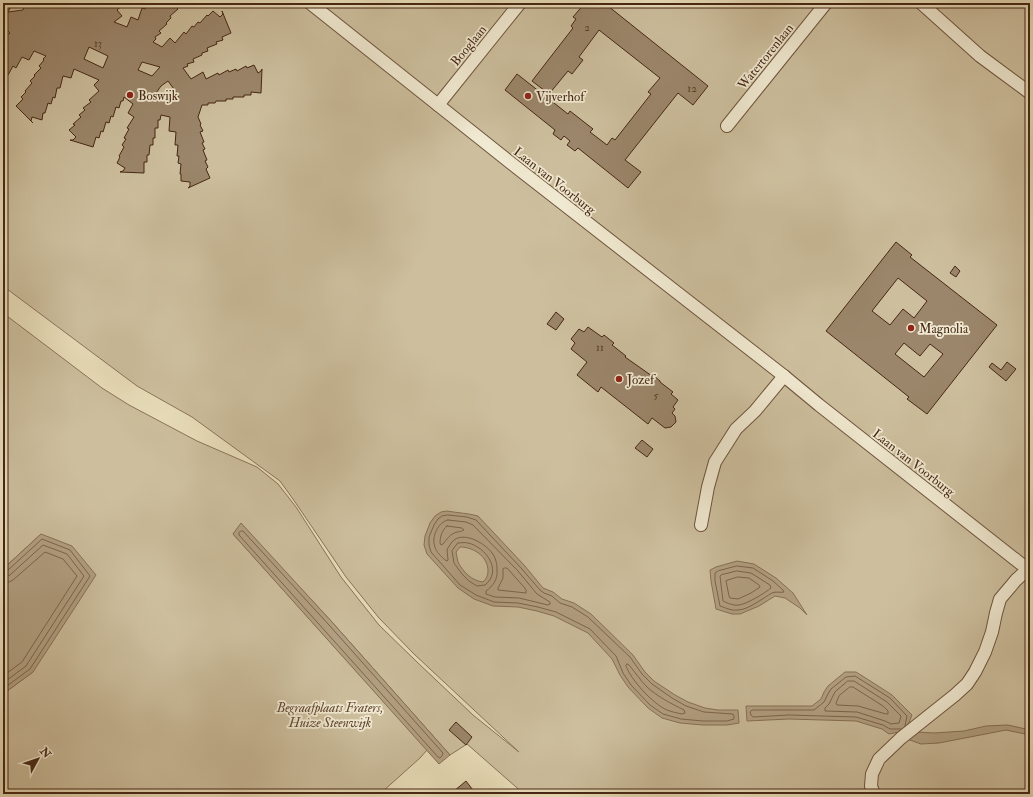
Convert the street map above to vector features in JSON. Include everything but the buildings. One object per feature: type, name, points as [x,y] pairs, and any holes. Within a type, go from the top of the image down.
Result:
[{"type":"street","name":"Laan van Voorburg","points":[[310,3],[516,167],[784,376],[819,406],[1029,570],[1016,580],[1000,599],[992,632],[985,652],[967,684],[901,738],[879,759],[872,774],[871,786],[874,794]]},
{"type":"street","name":"Booglaan","points":[[438,105],[520,3]]},
{"type":"street","name":"Watertorenlaan","points":[[727,126],[826,3]]},
{"type":"street","points":[[921,3],[980,56],[1030,93]]},
{"type":"street","points":[[701,525],[708,487],[715,462],[736,429],[755,411],[784,376]]},
{"type":"green space","name":"Begraafplaats Fraters, Huize Steenwijk","points":[[3,3],[1030,3],[1030,794],[524,794],[467,744],[450,755],[332,622],[241,524],[233,534],[427,750],[420,758],[382,792],[382,794],[3,794],[3,694],[33,672],[41,534],[3,569],[3,313],[102,388],[129,405],[197,441],[257,467],[278,484],[296,507],[341,577],[379,625],[473,715],[519,752],[414,654],[379,618],[346,577],[280,481],[192,417],[137,386],[3,286]]},
{"type":"water","points":[[447,511],[478,516],[524,565],[543,588],[553,592],[562,599],[574,603],[591,614],[633,655],[645,672],[654,681],[688,702],[705,708],[718,710],[738,710],[739,723],[727,725],[703,725],[680,723],[662,718],[648,708],[628,687],[612,659],[588,633],[554,616],[537,611],[518,607],[493,606],[474,599],[458,588],[427,554],[424,545],[425,536],[430,523],[435,516],[441,512]],"holes":[[[460,547],[465,547],[479,553],[483,557],[488,573],[483,582],[475,580],[468,575],[458,562],[456,552]]]},
{"type":"water","points":[[241,523],[332,622],[450,755],[439,764],[233,534]]},
{"type":"water","points":[[41,534],[72,546],[96,575],[33,672],[3,694],[3,569]]},
{"type":"water","points":[[737,561],[754,564],[776,578],[793,593],[807,615],[800,608],[785,598],[775,596],[759,606],[740,614],[732,614],[716,609],[710,570]]},
{"type":"water","points":[[845,672],[856,672],[892,695],[912,715],[908,725],[917,732],[934,733],[964,731],[986,726],[1008,725],[1030,730],[1030,735],[1006,730],[939,743],[921,744],[907,739],[899,732],[889,734],[882,729],[856,721],[789,719],[747,721],[746,706],[812,706],[821,699],[828,686]]},
{"type":"place","name":"Boswijk","points":[[130,95]]},
{"type":"place","name":"Vijverhof","points":[[528,96]]},
{"type":"place","name":"Magnolia","points":[[911,328]]},
{"type":"place","name":"Jozef","points":[[619,379]]}]
